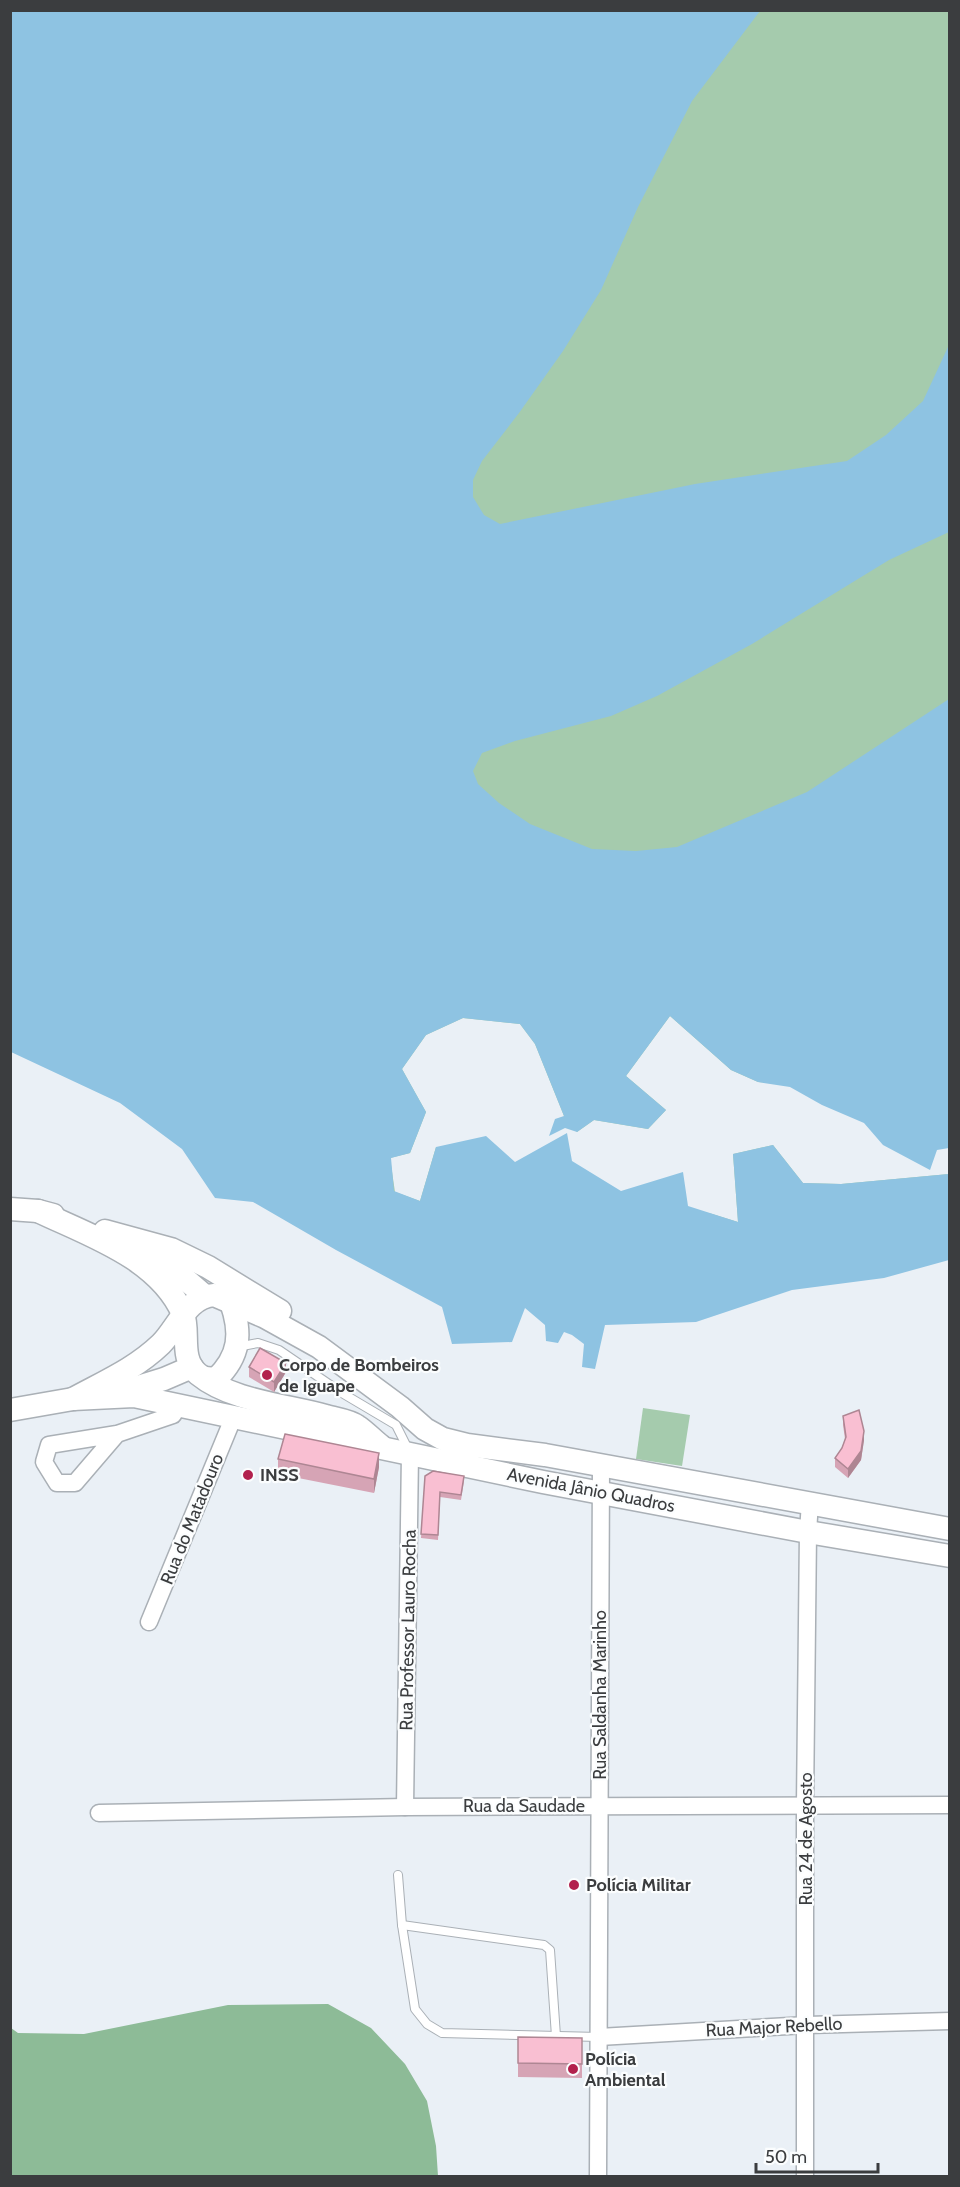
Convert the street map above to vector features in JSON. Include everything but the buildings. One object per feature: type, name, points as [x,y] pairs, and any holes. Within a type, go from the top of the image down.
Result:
[{"type":"main road","points":[[10,1209],[38,1211],[171,1249],[208,1267],[281,1312],[369,1396]]},
{"type":"main road","points":[[38,1211],[126,1253],[149,1270],[172,1296],[184,1315],[185,1345],[198,1372],[234,1393]]},
{"type":"main road","points":[[133,1239],[157,1254],[205,1296]]},
{"type":"main road","points":[[73,1399],[138,1364],[163,1342],[194,1302],[205,1296],[214,1295],[265,1317],[319,1347]]},
{"type":"main road","points":[[10,1410],[73,1399],[103,1398],[164,1379],[198,1372],[216,1379],[228,1368],[236,1347],[238,1322],[231,1302]]},
{"type":"main road","points":[[163,1342],[164,1379],[178,1405]]},
{"type":"main road","points":[[164,1379],[209,1390],[234,1393],[355,1425],[382,1448]]},
{"type":"main road","name":"Avenida Jânio Quadros","points":[[103,1398],[134,1396],[543,1482],[950,1556]]},
{"type":"main road","name":"Avenida Jânio Quadros","points":[[369,1396],[400,1407],[425,1430],[443,1439],[467,1445],[545,1455],[950,1529]]},
{"type":"main road","points":[[543,1482],[545,1455]]},
{"type":"street","points":[[117,1434],[173,1415],[178,1405]]},
{"type":"street","name":"Rua do Matadouro","points":[[149,1622],[234,1416]]},
{"type":"street","name":"Rua Professor Lauro Rocha","points":[[405,1807],[410,1453]]},
{"type":"street","name":"Rua Saldanha Marinho","points":[[598,2176],[601,1465]]},
{"type":"street","name":"Rua 24 de Agosto","points":[[806,2176],[805,1805],[810,1502]]},
{"type":"street","name":"Rua da Saudade","points":[[99,1813],[405,1807],[950,1805]]},
{"type":"street","name":"Rua Major Rebello","points":[[599,2037],[807,2025],[950,2021]]},
{"type":"lane","points":[[236,1347],[258,1343],[279,1350],[342,1393],[369,1396],[396,1425],[410,1453]]},
{"type":"lane","points":[[398,1875],[402,1925],[415,2009],[427,2024],[442,2033],[599,2037]]},
{"type":"lane","points":[[402,1925],[544,1945],[550,1950],[556,2036]]},
{"type":"green space","points":[[479,11],[949,11],[949,1095],[758,1082],[731,1070],[670,1016],[626,1076],[666,1110],[648,1129],[594,1120],[577,1132],[564,1116],[535,1044],[520,1024],[463,1018],[426,1035],[402,1069],[426,1112],[410,1153],[390,1158],[395,1192],[420,1201],[436,1147],[530,1201],[709,1213],[738,1222],[733,1154],[773,1145],[803,1183],[841,1184],[949,1174],[736,1251],[337,1214],[10,427]]},
{"type":"green space","points":[[643,1408],[690,1415],[682,1466],[636,1459]]},
{"type":"green space","points":[[328,2004],[371,2028],[405,2064],[427,2101],[436,2146],[438,2176],[11,2176],[11,2028],[18,2033],[84,2034],[228,2005]]},
{"type":"water","points":[[11,10],[760,11],[692,101],[638,207],[601,290],[563,351],[482,461],[473,480],[473,497],[484,515],[500,524],[695,484],[847,461],[886,435],[923,401],[948,347],[949,330],[949,532],[889,560],[752,644],[657,696],[611,716],[515,741],[482,753],[473,771],[478,784],[499,803],[530,824],[592,849],[636,851],[677,847],[807,792],[949,699],[949,1148],[937,1150],[930,1170],[883,1145],[864,1123],[822,1105],[790,1087],[758,1082],[731,1070],[670,1016],[626,1076],[666,1110],[648,1129],[594,1120],[577,1132],[565,1128],[549,1136],[555,1119],[564,1116],[535,1044],[520,1024],[463,1018],[426,1035],[402,1069],[426,1112],[410,1153],[391,1158],[394,1191],[420,1201],[436,1147],[486,1136],[515,1162],[567,1133],[572,1161],[621,1191],[683,1172],[688,1206],[738,1222],[733,1154],[773,1145],[803,1183],[841,1184],[949,1174],[949,1260],[884,1278],[792,1290],[696,1322],[605,1325],[595,1369],[582,1367],[584,1344],[564,1332],[558,1343],[546,1341],[545,1325],[525,1308],[512,1342],[452,1344],[442,1307],[253,1202],[215,1198],[182,1149],[120,1103],[11,1052]]},
{"type":"place","name":"Corpo de Bombeiros de Iguape","points":[[267,1375]]},
{"type":"place","name":"INSS","points":[[248,1475]]},
{"type":"place","name":"Polícia Militar","points":[[574,1885]]},
{"type":"place","name":"Polícia Ambiental","points":[[573,2069]]}]
